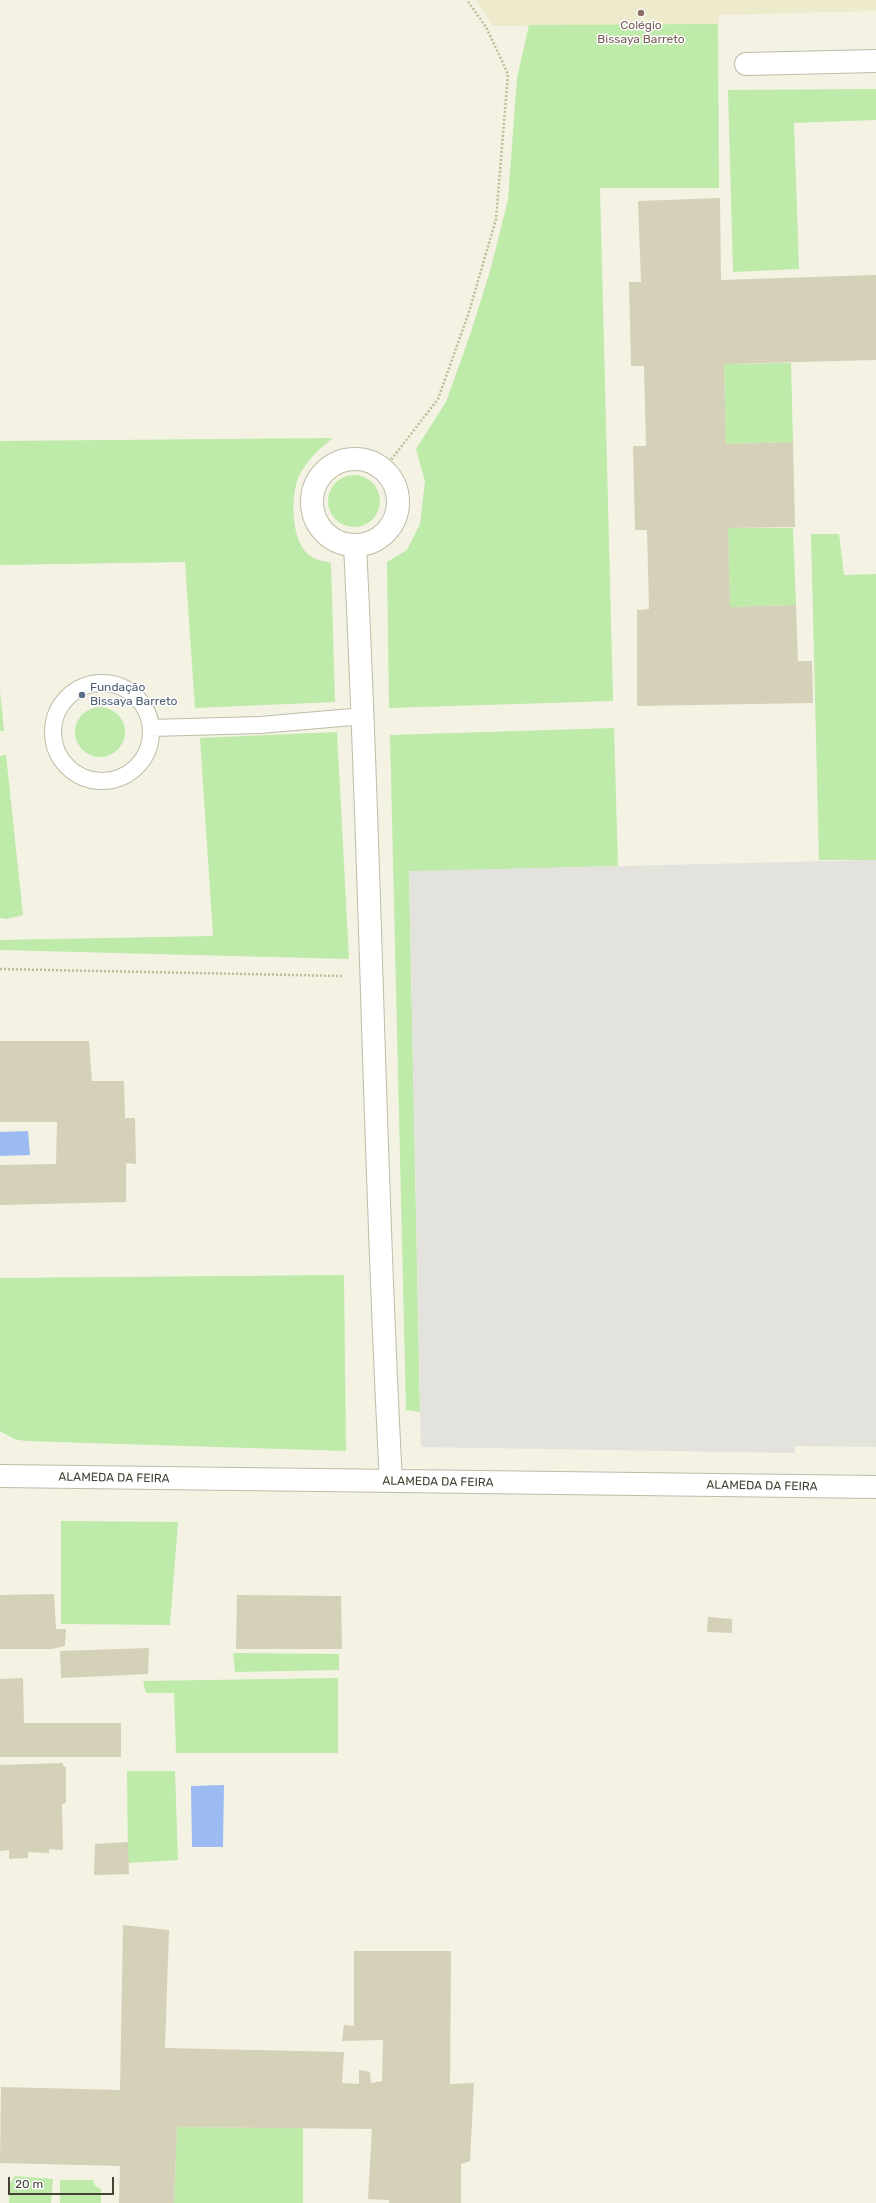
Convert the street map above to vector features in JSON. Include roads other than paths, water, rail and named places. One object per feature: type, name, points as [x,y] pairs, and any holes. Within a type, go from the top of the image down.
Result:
[{"type":"street","points":[[746,64],[876,61]]},
{"type":"street","points":[[357,458],[372,461],[384,469],[393,481],[398,495],[398,510],[392,524],[383,535],[370,543],[355,546],[341,544],[329,537],[319,527],[311,501],[314,487],[320,475],[330,465],[343,460],[357,458]]},
{"type":"street","points":[[355,546],[364,716],[384,1350],[391,1481]]},
{"type":"street","name":"ALAMEDA DA FEIRA","points":[[0,1476],[876,1487]]},
{"type":"lane","points":[[105,682],[119,685],[131,692],[141,702],[148,714],[151,728],[150,741],[146,755],[138,766],[120,777],[100,781],[86,778],[73,772],[63,762],[56,750],[53,736],[54,722],[59,709],[67,697],[78,689],[91,684],[105,682]]},
{"type":"lane","points":[[151,728],[260,725],[364,716]]},
{"type":"water","points":[[28,1131],[30,1155],[0,1156],[0,1132]]},
{"type":"water","points":[[224,1785],[223,1847],[192,1847],[191,1786]]},
{"type":"place","name":"Colégio Bissaya Barreto","points":[[641,13]]},
{"type":"place","name":"Fundação Bissaya Barreto","points":[[82,695]]}]
